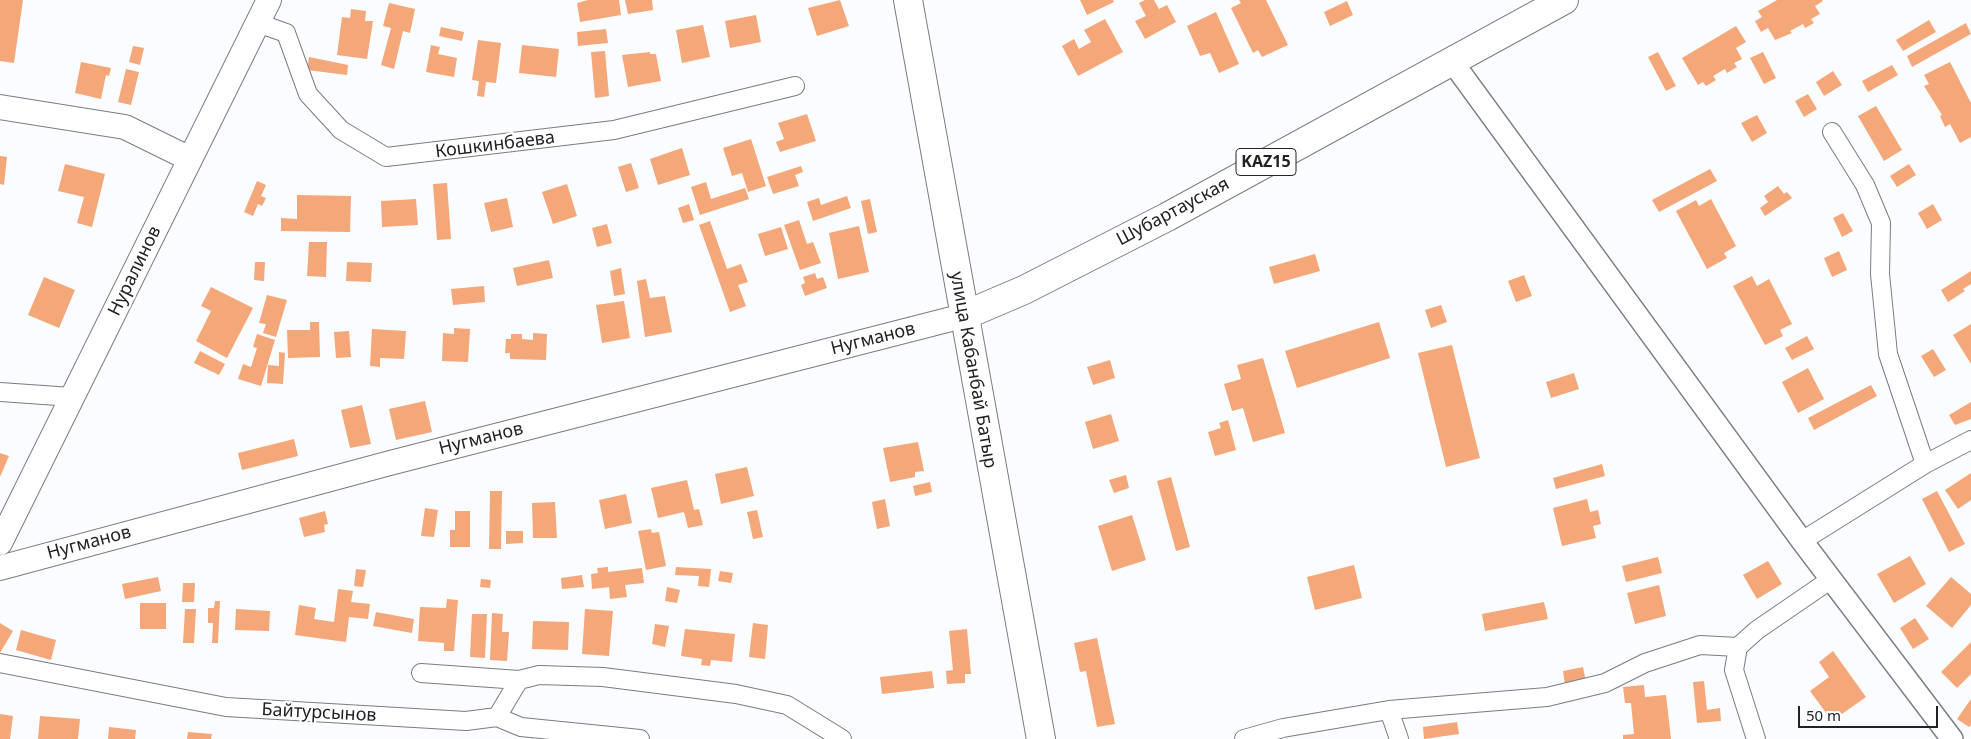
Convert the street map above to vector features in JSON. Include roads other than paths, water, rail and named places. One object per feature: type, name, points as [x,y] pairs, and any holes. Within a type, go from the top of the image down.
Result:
[{"type":"main road","name":"Нуралинов","points":[[0,543],[269,0]]},
{"type":"main road","name":"улица Кабанбай Батыр","points":[[908,0],[963,316],[1041,739]]},
{"type":"main road","name":"Шубартауская","points":[[963,316],[1024,290],[1167,217],[1451,60],[1564,0]]},
{"type":"main road","points":[[0,107],[125,127],[190,159]]},
{"type":"main road","name":"Нугманов","points":[[0,568],[371,468],[963,316]]},
{"type":"street","name":"Кошкинбаева","points":[[258,23],[286,33],[308,94],[341,130],[386,157],[614,130],[795,86]]},
{"type":"street","points":[[1451,60],[1830,580],[1952,739]]},
{"type":"street","points":[[1832,132],[1865,185],[1881,222],[1880,274],[1888,354],[1925,464]]},
{"type":"street","points":[[0,392],[72,397]]},
{"type":"street","points":[[1802,541],[1925,464],[1971,440]]},
{"type":"street","points":[[1756,739],[1734,670],[1738,647],[1757,630],[1830,580]]},
{"type":"street","points":[[1244,739],[1283,728],[1389,710],[1547,696],[1605,683],[1645,663],[1700,645],[1738,647]]},
{"type":"street","name":"Байтурсынов","points":[[0,662],[226,707],[466,721],[497,717],[521,727],[640,739]]},
{"type":"street","points":[[421,673],[519,680],[539,675],[603,677],[736,694],[787,705],[842,739]]},
{"type":"street","points":[[497,717],[519,680]]},
{"type":"street","points":[[1389,710],[1399,739]]}]
